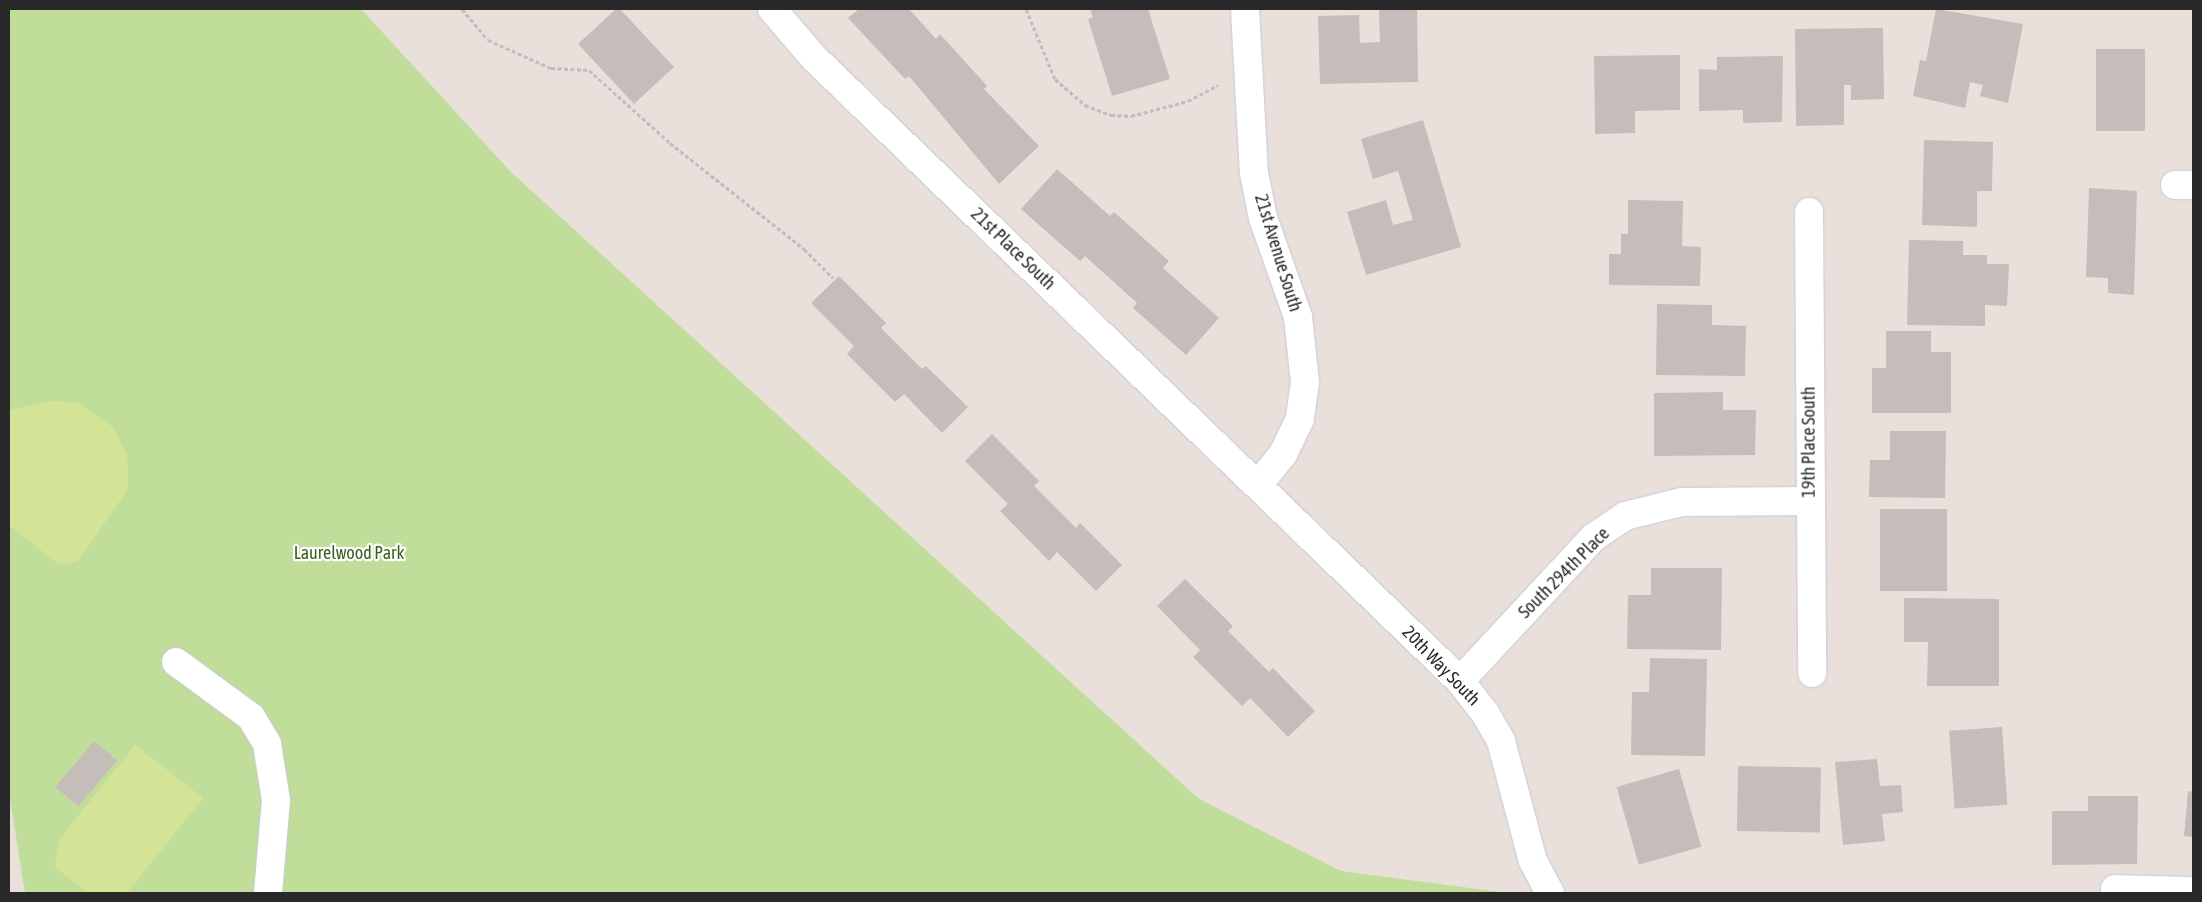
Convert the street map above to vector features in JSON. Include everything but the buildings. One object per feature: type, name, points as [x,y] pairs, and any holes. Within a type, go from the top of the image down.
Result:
[{"type":"street","name":"21st Place South","points":[[772,9],[821,65],[1258,485]]},
{"type":"street","name":"21st Avenue South","points":[[1245,9],[1254,173],[1263,218],[1298,317],[1305,382],[1300,419],[1283,454],[1258,485]]},
{"type":"street","name":"19th Place South","points":[[1808,212],[1812,673]]},
{"type":"street","name":"20th Way South","points":[[1258,485],[1460,682],[1485,713],[1501,741],[1532,861],[1550,893]]},
{"type":"street","name":"South 294th Place","points":[[1460,682],[1594,537],[1625,516],[1682,502],[1810,501]]},
{"type":"street","points":[[176,662],[251,717],[267,744],[276,800],[268,893]]},
{"type":"street","points":[[2115,889],[2193,891]]},
{"type":"path","points":[[462,9],[488,40],[551,68],[589,70],[670,143],[804,249],[833,278]]},
{"type":"path","points":[[1026,9],[1055,80],[1085,105],[1111,115],[1131,116],[1188,100],[1225,80]]},
{"type":"green space","name":"Laurelwood Park","points":[[9,9],[361,9],[511,172],[1199,799],[1341,871],[1508,893],[25,893],[9,793]]},
{"type":"green space","points":[[53,401],[78,403],[114,428],[127,455],[128,471],[128,489],[78,561],[60,565],[9,525],[9,410]]},
{"type":"green space","points":[[135,745],[203,798],[127,893],[88,893],[55,867],[58,841]]}]
